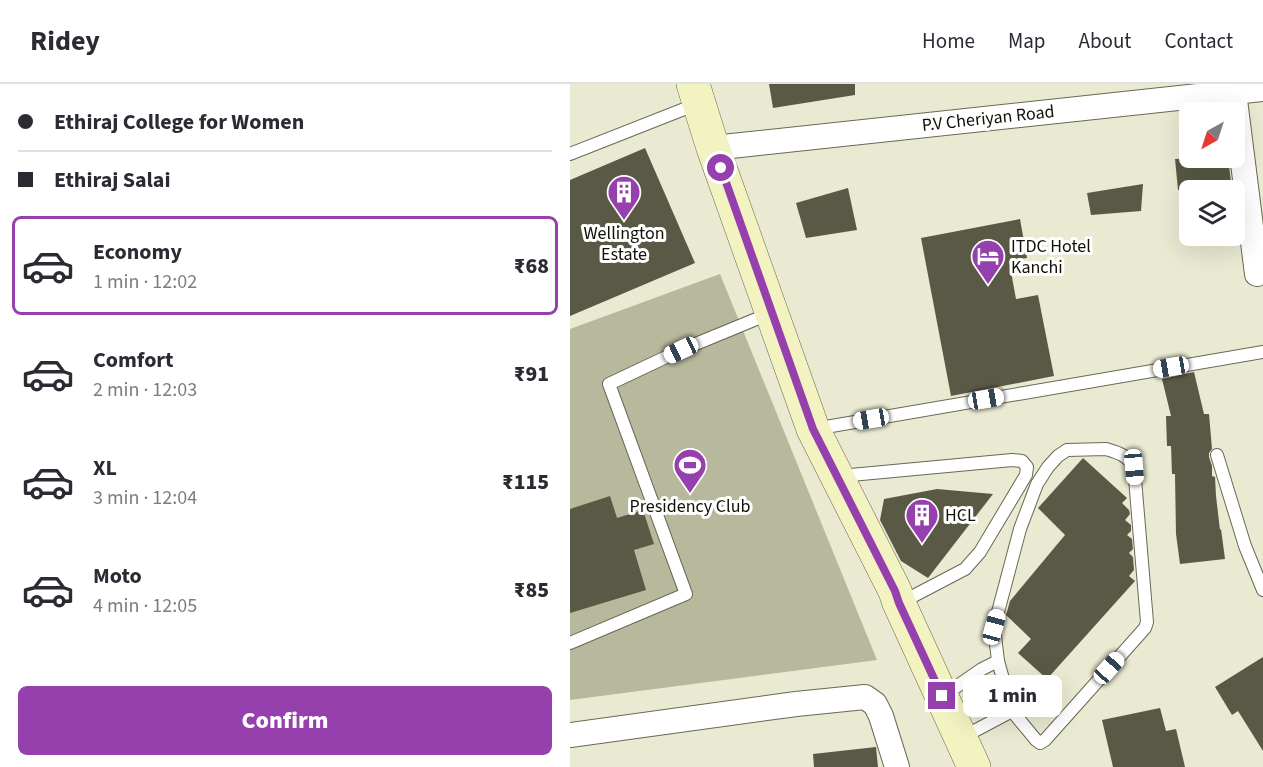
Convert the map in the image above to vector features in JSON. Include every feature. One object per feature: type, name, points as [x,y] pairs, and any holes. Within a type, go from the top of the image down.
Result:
[{"type":"main road","points":[[696,93],[713,148],[813,429],[895,591],[967,752]]},
{"type":"street","name":"P.V Cheriyan Road","points":[[713,148],[1263,89]]},
{"type":"street","points":[[1234,92],[1257,274]]},
{"type":"street","points":[[570,735],[796,704],[865,697],[875,704],[881,716],[897,767]]},
{"type":"lane","points":[[570,154],[696,93]]},
{"type":"lane","points":[[570,643],[686,594],[609,384],[681,350],[772,313]]},
{"type":"lane","points":[[813,429],[1263,352]]},
{"type":"lane","points":[[1106,449],[1129,459],[1134,467],[1147,622],[1145,628],[1046,740],[1040,743],[1036,740],[1012,711],[998,661],[994,627],[1020,528],[1037,484],[1058,456],[1067,450],[1106,449]]},
{"type":"lane","points":[[1217,455],[1245,546],[1263,590]]},
{"type":"lane","points":[[837,476],[1012,460],[1022,461],[1027,467],[1026,475],[972,563],[899,603]]},
{"type":"lane","points":[[942,696],[998,661]]},
{"type":"lane","points":[[967,752],[1012,711]]},
{"type":"green space","name":"Presidency Club","points":[[720,274],[877,660],[570,700],[570,329]]},
{"type":"building","points":[[769,84],[855,84],[855,95],[773,108]]},
{"type":"building","name":"Wellington Estate","points":[[645,148],[695,263],[570,316],[570,180]]},
{"type":"building","points":[[1175,159],[1179,159],[1179,168],[1229,168],[1231,180],[1179,180],[1178,190]]},
{"type":"building","points":[[1143,184],[1141,211],[1091,215],[1087,193]]},
{"type":"building","points":[[848,188],[857,230],[806,238],[796,203]]},
{"type":"building","points":[[1020,219],[1027,258],[1009,261],[1016,299],[1038,295],[1054,376],[951,396],[921,238]]},
{"type":"building","points":[[1194,372],[1204,414],[1209,414],[1212,449],[1209,457],[1212,476],[1215,477],[1225,559],[1180,564],[1176,534],[1175,474],[1172,474],[1171,446],[1167,446],[1166,416],[1171,416],[1162,379]]},
{"type":"building","points":[[1083,458],[1127,498],[1122,503],[1130,514],[1125,520],[1131,525],[1131,531],[1127,535],[1132,539],[1133,549],[1129,553],[1133,557],[1134,570],[1129,576],[1135,581],[1047,679],[1018,653],[1031,639],[1006,615],[1010,601],[1065,535],[1038,508]]},
{"type":"building","name":"HCL","points":[[937,489],[993,494],[928,578],[901,561],[880,520],[884,499]]},
{"type":"building","points":[[610,496],[617,518],[643,510],[654,544],[634,550],[646,590],[570,613],[570,509]]},
{"type":"building","points":[[1263,657],[1263,751],[1238,711],[1232,715],[1215,687]]},
{"type":"building","points":[[1160,708],[1166,731],[1176,729],[1185,767],[1113,767],[1102,720]]},
{"type":"building","points":[[876,747],[878,767],[814,767],[813,754]]},
{"type":"place","name":"Wellington Estate","points":[[624,221]]},
{"type":"place","name":"ITDC Hotel Kanchi","points":[[988,285]]},
{"type":"place","name":"Presidency Club","points":[[690,494]]},
{"type":"place","name":"HCL","points":[[922,544]]},
{"type":"route","points":[[721,168],[813,429],[895,591],[942,696]]}]
